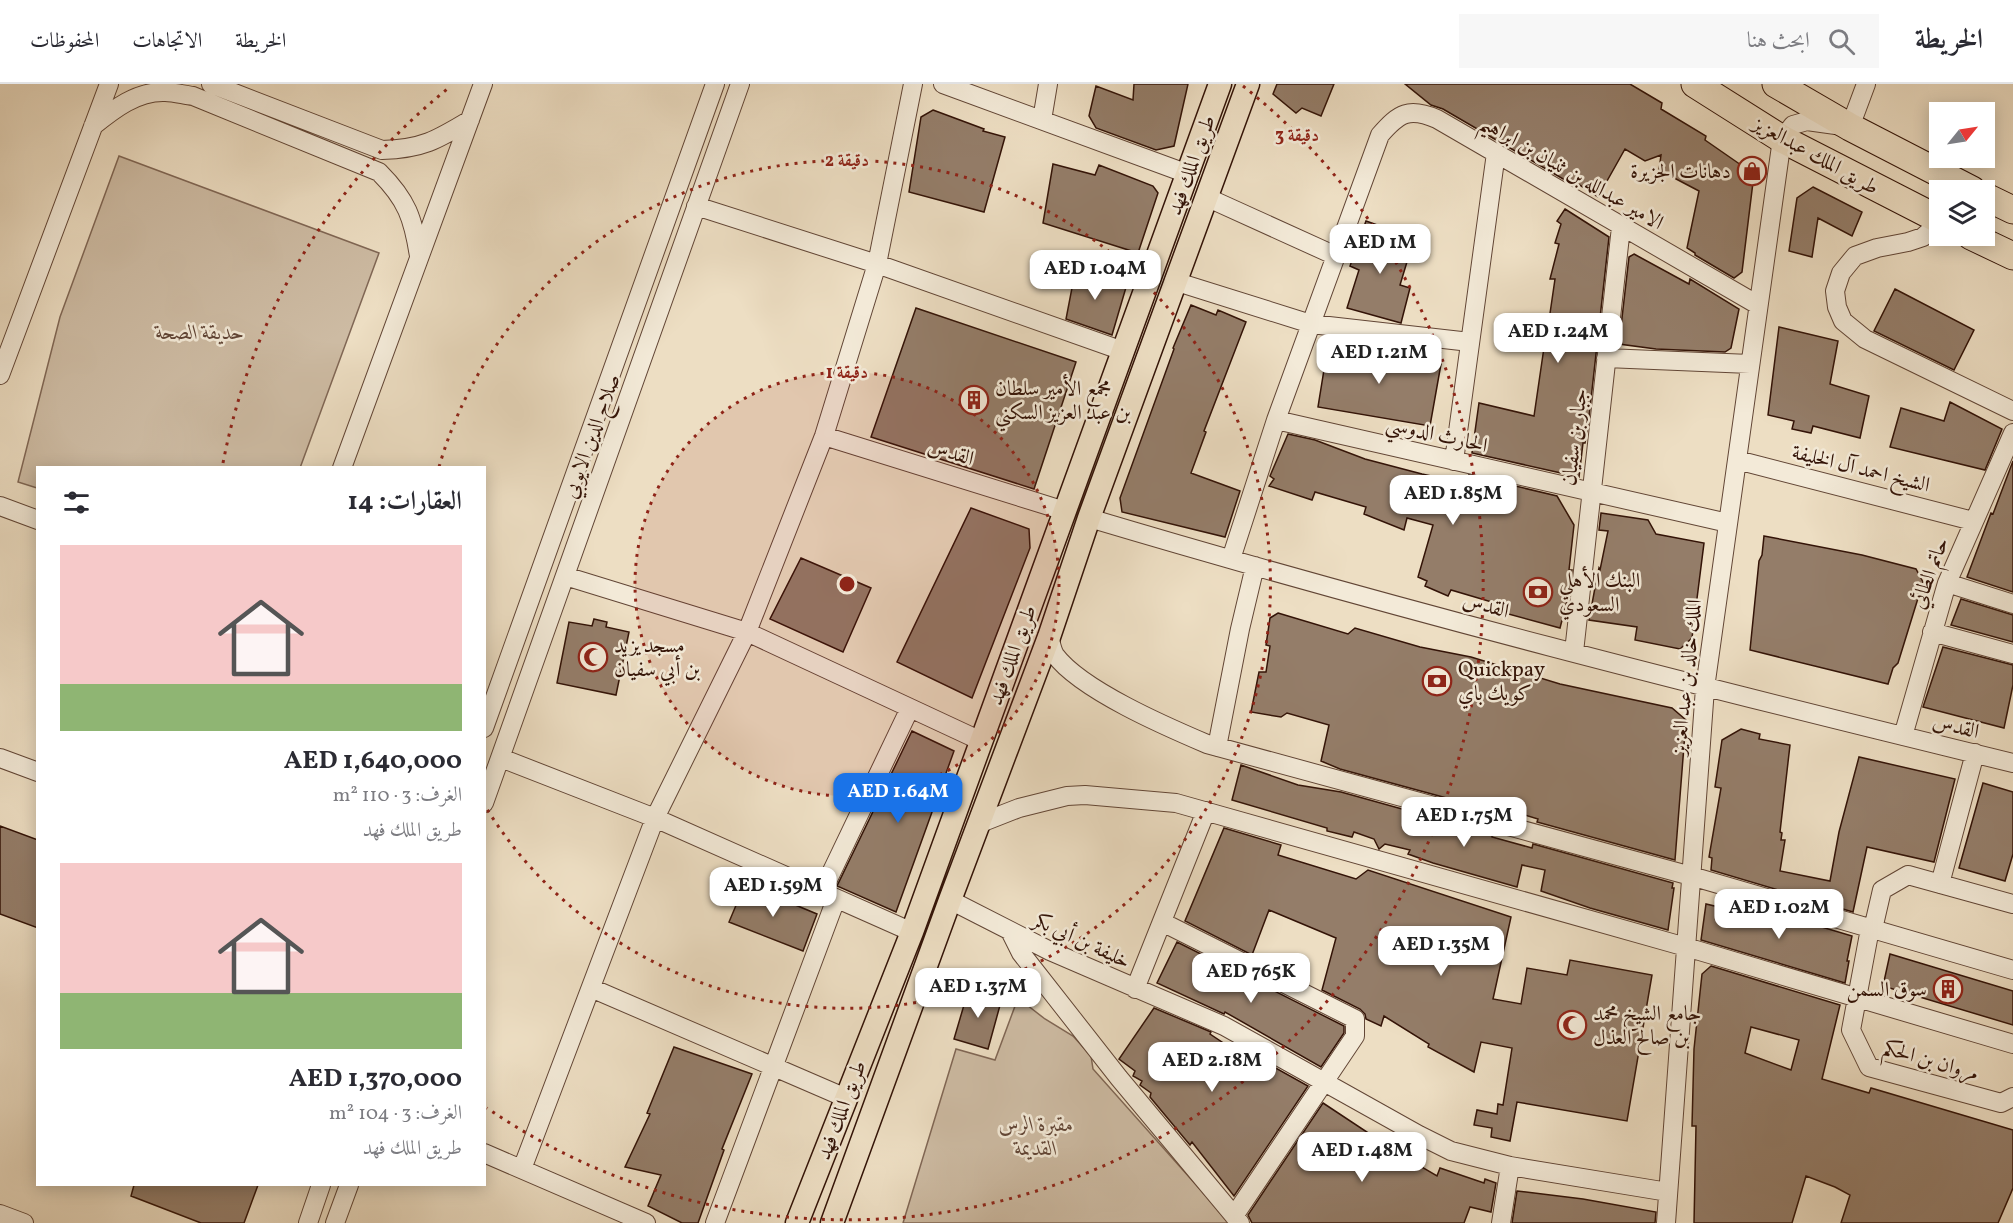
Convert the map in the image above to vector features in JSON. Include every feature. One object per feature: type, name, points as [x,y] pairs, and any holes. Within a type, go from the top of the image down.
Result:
[{"type":"highway","name":"طريق الملك عبدالعزيز","points":[[1695,84],[1782,139],[1929,215]]},
{"type":"highway","name":"طريق الملك عبدالعزيز","points":[[1776,84],[1850,127],[1953,180]]},
{"type":"highway","points":[[1995,201],[2013,210]]},
{"type":"highway","points":[[1993,246],[2013,255]]},
{"type":"main road","points":[[1199,145],[1206,84]]},
{"type":"main road","name":"طريق الملك فهد","points":[[797,1223],[912,932],[1220,84]]},
{"type":"main road","name":"طريق الملك فهد","points":[[832,1223],[978,824],[1049,638],[1089,518],[1174,281],[1248,84]]},
{"type":"main road","points":[[847,1095],[876,1104]]},
{"type":"street","points":[[0,375],[109,84]]},
{"type":"street","points":[[211,84],[382,150],[412,149],[425,145],[470,120]]},
{"type":"street","points":[[343,466],[483,84]]},
{"type":"street","name":"صلاح الدين الايوبي","points":[[486,717],[491,690],[715,84]]},
{"type":"street","name":"صلاح الدين الايوبي","points":[[486,798],[740,84]]},
{"type":"street","points":[[522,1169],[655,819],[747,632],[824,435],[877,264],[913,84]]},
{"type":"street","points":[[943,84],[1188,174]]},
{"type":"street","points":[[1042,120],[1048,84]]},
{"type":"street","points":[[1782,139],[1793,125],[1807,121],[1850,127],[1866,84]]},
{"type":"street","points":[[93,126],[112,111],[138,97],[164,92],[193,96],[379,172],[396,189],[408,209],[415,227],[419,258]]},
{"type":"street","name":"الامير عبدالله بن ثنيان بن ابراهيم","points":[[1231,559],[1276,420],[1380,135],[1391,122],[1404,113],[1422,113],[1437,118],[1758,305]]},
{"type":"street","name":"الملك خالد بن عبد العزيز","points":[[1666,1223],[1704,688],[1782,139]]},
{"type":"street","points":[[1454,461],[1496,153]]},
{"type":"street","points":[[1206,197],[1336,256]]},
{"type":"street","points":[[696,206],[877,264],[1123,351]]},
{"type":"street","name":"جبار بن سفيان","points":[[1574,652],[1621,226]]},
{"type":"street","points":[[1929,231],[1923,237],[1877,248],[1856,256],[1841,273],[1834,291],[1837,307],[1844,321],[1865,339],[2013,411]]},
{"type":"street","points":[[1174,281],[1311,324],[1470,342]]},
{"type":"street","points":[[1606,358],[1750,364]]},
{"type":"street","name":"الحارث الدوسي","points":[[1276,420],[1728,523]]},
{"type":"street","name":"حاتم الطائي","points":[[1903,736],[1947,583],[2013,433]]},
{"type":"street","name":"القدس","points":[[824,435],[1065,511]]},
{"type":"street","name":"الشيخ احمد آل الخليفة","points":[[1737,460],[1938,510],[1973,521]]},
{"type":"street","points":[[0,506],[36,519]]},
{"type":"street","name":"القدس","points":[[1089,518],[1255,566],[1704,688],[2013,763]]},
{"type":"street","points":[[1218,747],[1240,629],[1255,566]]},
{"type":"street","points":[[565,576],[747,632],[981,741]]},
{"type":"street","points":[[1947,583],[2013,604]]},
{"type":"street","points":[[1932,632],[2013,654]]},
{"type":"street","points":[[1049,638],[1055,655],[1093,687],[1172,729],[1218,747],[1691,876],[2013,970]]},
{"type":"street","points":[[491,690],[520,701]]},
{"type":"street","points":[[715,1223],[772,1066],[829,895],[910,708]]},
{"type":"street","points":[[1940,884],[1975,753]]},
{"type":"street","points":[[0,758],[36,771]]},
{"type":"street","points":[[501,758],[655,819],[912,932]]},
{"type":"street","points":[[978,824],[1019,808],[1067,796],[1085,795],[1176,803],[1686,947],[2013,1044]]},
{"type":"street","points":[[1136,988],[1206,811]]},
{"type":"street","name":"مروان بن الحكم","points":[[2013,904],[1908,875],[1882,890],[1873,929],[1869,934],[1851,1030],[1869,1067],[2001,1103],[2013,1097]]},
{"type":"street","name":"خليفة بن أبي بكر","points":[[950,900],[1010,931],[1224,1026],[1323,1083],[1451,1151],[1510,1166],[1668,1192]]},
{"type":"street","points":[[1162,922],[1355,1019],[1355,1036],[1237,1219]]},
{"type":"street","name":"خليفة بن أبي بكر","points":[[1010,931],[1021,953],[1112,1069],[1237,1219]]},
{"type":"street","points":[[591,988],[772,1066],[847,1095]]},
{"type":"street","points":[[486,1154],[646,1223]]},
{"type":"street","points":[[1501,1223],[1510,1166]]},
{"type":"street","points":[[308,1223],[321,1186]]},
{"type":"street","points":[[335,1223],[349,1186]]},
{"type":"street","points":[[0,1214],[24,1223]]},
{"type":"green space","name":"حديقة الصحة","points":[[119,156],[379,253],[301,466],[36,466],[36,488],[18,482],[60,317]]},
{"type":"green space","name":"مقبرة الرس القديمة","points":[[1018,998],[1045,1019],[1073,1036],[1091,1056],[1093,1069],[1230,1223],[903,1223],[956,1049],[995,1060]]},
{"type":"building","points":[[1134,84],[1188,84],[1174,146],[1156,150],[1096,128],[1089,116],[1096,86],[1133,100]]},
{"type":"building","points":[[1277,84],[1334,84],[1321,116],[1302,108],[1296,113],[1273,94]]},
{"type":"building","points":[[1405,84],[1630,84],[1662,103],[1661,109],[1706,136],[1705,140],[1754,174],[1742,272],[1734,278],[1687,248],[1699,191],[1659,170],[1661,155],[1645,161],[1625,149],[1598,197],[1572,180],[1570,183],[1443,109],[1431,105]]},
{"type":"building","points":[[933,110],[984,129],[983,131],[1005,137],[984,212],[909,192],[921,117]]},
{"type":"building","points":[[1053,164],[1095,175],[1099,165],[1153,186],[1158,193],[1138,253],[1043,223]]},
{"type":"building","points":[[1813,187],[1862,212],[1852,236],[1818,218],[1812,257],[1789,251],[1797,198]]},
{"type":"building","points":[[1565,209],[1609,237],[1588,426],[1585,443],[1583,443],[1579,477],[1472,453],[1479,403],[1534,416],[1555,279],[1550,279],[1559,244],[1555,243],[1561,224],[1557,221]]},
{"type":"building","points":[[1366,221],[1383,227],[1382,235],[1413,242],[1400,285],[1410,288],[1401,323],[1347,308],[1359,270],[1350,266]]},
{"type":"building","points":[[1634,254],[1689,284],[1690,279],[1739,309],[1731,348],[1725,352],[1656,349],[1619,344],[1629,257]]},
{"type":"building","points":[[1076,267],[1127,284],[1112,335],[1066,319]]},
{"type":"building","points":[[1895,289],[1974,330],[1954,370],[1874,331]]},
{"type":"building","points":[[1191,305],[1216,315],[1218,310],[1246,322],[1204,431],[1206,432],[1191,473],[1240,491],[1225,537],[1122,512],[1120,498],[1173,348]]},
{"type":"building","name":"مجمع الأمير سلطان بن عبد العزيز السكني","points":[[916,308],[1076,362],[1034,489],[871,437]]},
{"type":"building","points":[[1779,327],[1838,341],[1830,384],[1869,396],[1860,438],[1813,426],[1811,433],[1792,429],[1794,421],[1768,415]]},
{"type":"building","points":[[1328,345],[1441,364],[1430,426],[1318,407]]},
{"type":"building","points":[[1950,402],[2002,429],[1985,470],[1890,447],[1901,408],[1944,421]]},
{"type":"building","points":[[1288,434],[1315,440],[1365,459],[1422,474],[1468,484],[1469,475],[1557,496],[1574,525],[1569,593],[1560,628],[1501,612],[1502,605],[1451,590],[1448,596],[1425,586],[1427,581],[1418,577],[1433,525],[1407,518],[1404,530],[1364,514],[1366,507],[1315,492],[1312,500],[1269,486],[1274,479],[1270,476]]},
{"type":"building","points":[[2013,461],[2013,592],[1967,577]]},
{"type":"building","points":[[971,508],[1029,529],[1030,548],[972,698],[897,662]]},
{"type":"building","points":[[1601,513],[1648,520],[1656,534],[1704,543],[1692,638],[1680,649],[1635,640],[1637,627],[1589,620],[1608,531],[1599,530]]},
{"type":"building","points":[[1764,536],[1862,555],[1916,569],[1923,582],[1898,663],[1893,668],[1888,684],[1750,650],[1759,561]]},
{"type":"building","points":[[801,558],[871,588],[843,652],[770,619]]},
{"type":"building","points":[[1961,599],[2013,615],[2013,642],[1951,625]]},
{"type":"building","points":[[1278,613],[1348,634],[1355,628],[1420,647],[1471,657],[1560,684],[1672,708],[1686,720],[1675,860],[1537,822],[1538,819],[1499,807],[1498,812],[1340,769],[1321,761],[1329,725],[1287,713],[1281,717],[1251,712],[1259,672],[1266,672],[1270,646],[1266,645],[1270,618]]},
{"type":"building","name":"مسجد يزيد بن أبي سفيان","points":[[594,619],[607,622],[606,627],[629,632],[616,695],[557,683],[569,622],[592,626]]},
{"type":"building","points":[[1943,647],[2013,665],[2013,685],[2004,728],[1923,707]]},
{"type":"building","points":[[1741,729],[1760,734],[1759,739],[1790,745],[1780,832],[1782,833],[1781,840],[1785,840],[1780,871],[1830,881],[1839,832],[1859,757],[1955,779],[1934,862],[1867,847],[1853,912],[1711,870],[1712,858],[1709,857],[1721,788],[1715,787],[1722,740]]},
{"type":"building","points":[[912,731],[954,751],[896,912],[837,886]]},
{"type":"building","points":[[1241,765],[1298,785],[1341,792],[1492,834],[1492,837],[1532,848],[1533,844],[1673,883],[1668,930],[1590,908],[1541,891],[1545,870],[1522,865],[1517,887],[1433,863],[1408,854],[1410,850],[1385,844],[1379,849],[1374,839],[1354,832],[1352,837],[1327,831],[1327,828],[1232,800]]},
{"type":"building","points":[[1983,783],[2013,792],[2013,854],[2005,881],[1959,868]]},
{"type":"building","points":[[0,826],[36,839],[36,927],[0,914]]},
{"type":"building","points":[[1224,828],[1281,845],[1278,855],[1356,879],[1368,870],[1511,917],[1493,999],[1521,1004],[1527,968],[1567,975],[1570,960],[1652,975],[1627,1121],[1517,1102],[1510,1141],[1491,1137],[1492,1128],[1474,1125],[1477,1110],[1497,1114],[1498,1104],[1503,1105],[1512,1048],[1481,1042],[1474,1072],[1428,1047],[1429,1044],[1384,1016],[1381,1026],[1366,1019],[1360,1009],[1322,990],[1336,938],[1269,910],[1252,955],[1185,921]]},
{"type":"building","points":[[745,884],[817,914],[803,951],[729,922]]},
{"type":"building","points":[[1738,902],[1852,936],[1845,983],[1701,940],[1706,904],[1736,911]]},
{"type":"building","points":[[1177,942],[1344,1026],[1344,1033],[1321,1067],[1225,1012],[1224,1014],[1157,983]]},
{"type":"building","name":"سوق السمن","points":[[1890,954],[2013,991],[2013,1025],[1883,986]]},
{"type":"building","points":[[1711,966],[1840,1005],[1822,1079],[1869,1093],[1871,1088],[2013,1130],[2013,1188],[1998,1223],[1841,1223],[1850,1195],[1806,1176],[1792,1223],[1694,1223],[1696,1126],[1692,1126],[1694,1049],[1702,974]],"holes":[[[1751,1027],[1799,1040],[1791,1070],[1745,1053]]]},
{"type":"building","points":[[969,988],[1002,998],[988,1049],[954,1039]]},
{"type":"building","points":[[1154,1008],[1211,1032],[1210,1034],[1249,1060],[1252,1055],[1308,1086],[1234,1196],[1192,1142],[1190,1145],[1150,1097],[1151,1093],[1140,1085],[1142,1081],[1133,1076],[1135,1071],[1119,1059]]},
{"type":"building","points":[[674,1047],[752,1074],[722,1149],[724,1150],[698,1223],[682,1223],[648,1206],[661,1175],[625,1167],[650,1114],[647,1113]]},
{"type":"building","points":[[1323,1103],[1373,1136],[1372,1138],[1437,1176],[1440,1168],[1484,1183],[1485,1179],[1496,1183],[1491,1212],[1470,1207],[1464,1223],[1252,1223],[1248,1215]]},
{"type":"building","points":[[134,1186],[258,1186],[244,1223],[201,1223],[131,1196]]},
{"type":"building","points":[[1517,1191],[1583,1199],[1656,1212],[1655,1223],[1512,1223]]},
{"type":"place","name":"دهانات الجزيرة","points":[[1752,171]]},
{"type":"place","name":"مجمع الأمير سلطان بن عبد العزيز السكني","points":[[974,400]]},
{"type":"place","name":"البنك الأهلي السعودي","points":[[1538,592]]},
{"type":"place","name":"مسجد يزيد بن أبي سفيان","points":[[593,657]]},
{"type":"place","name":"Quickpay كويك باي","points":[[1437,681]]},
{"type":"place","name":"سوق السمن","points":[[1948,989]]},
{"type":"place","name":"جامع الشيخ محمد بن صالح العذل","points":[[1572,1025]]}]
